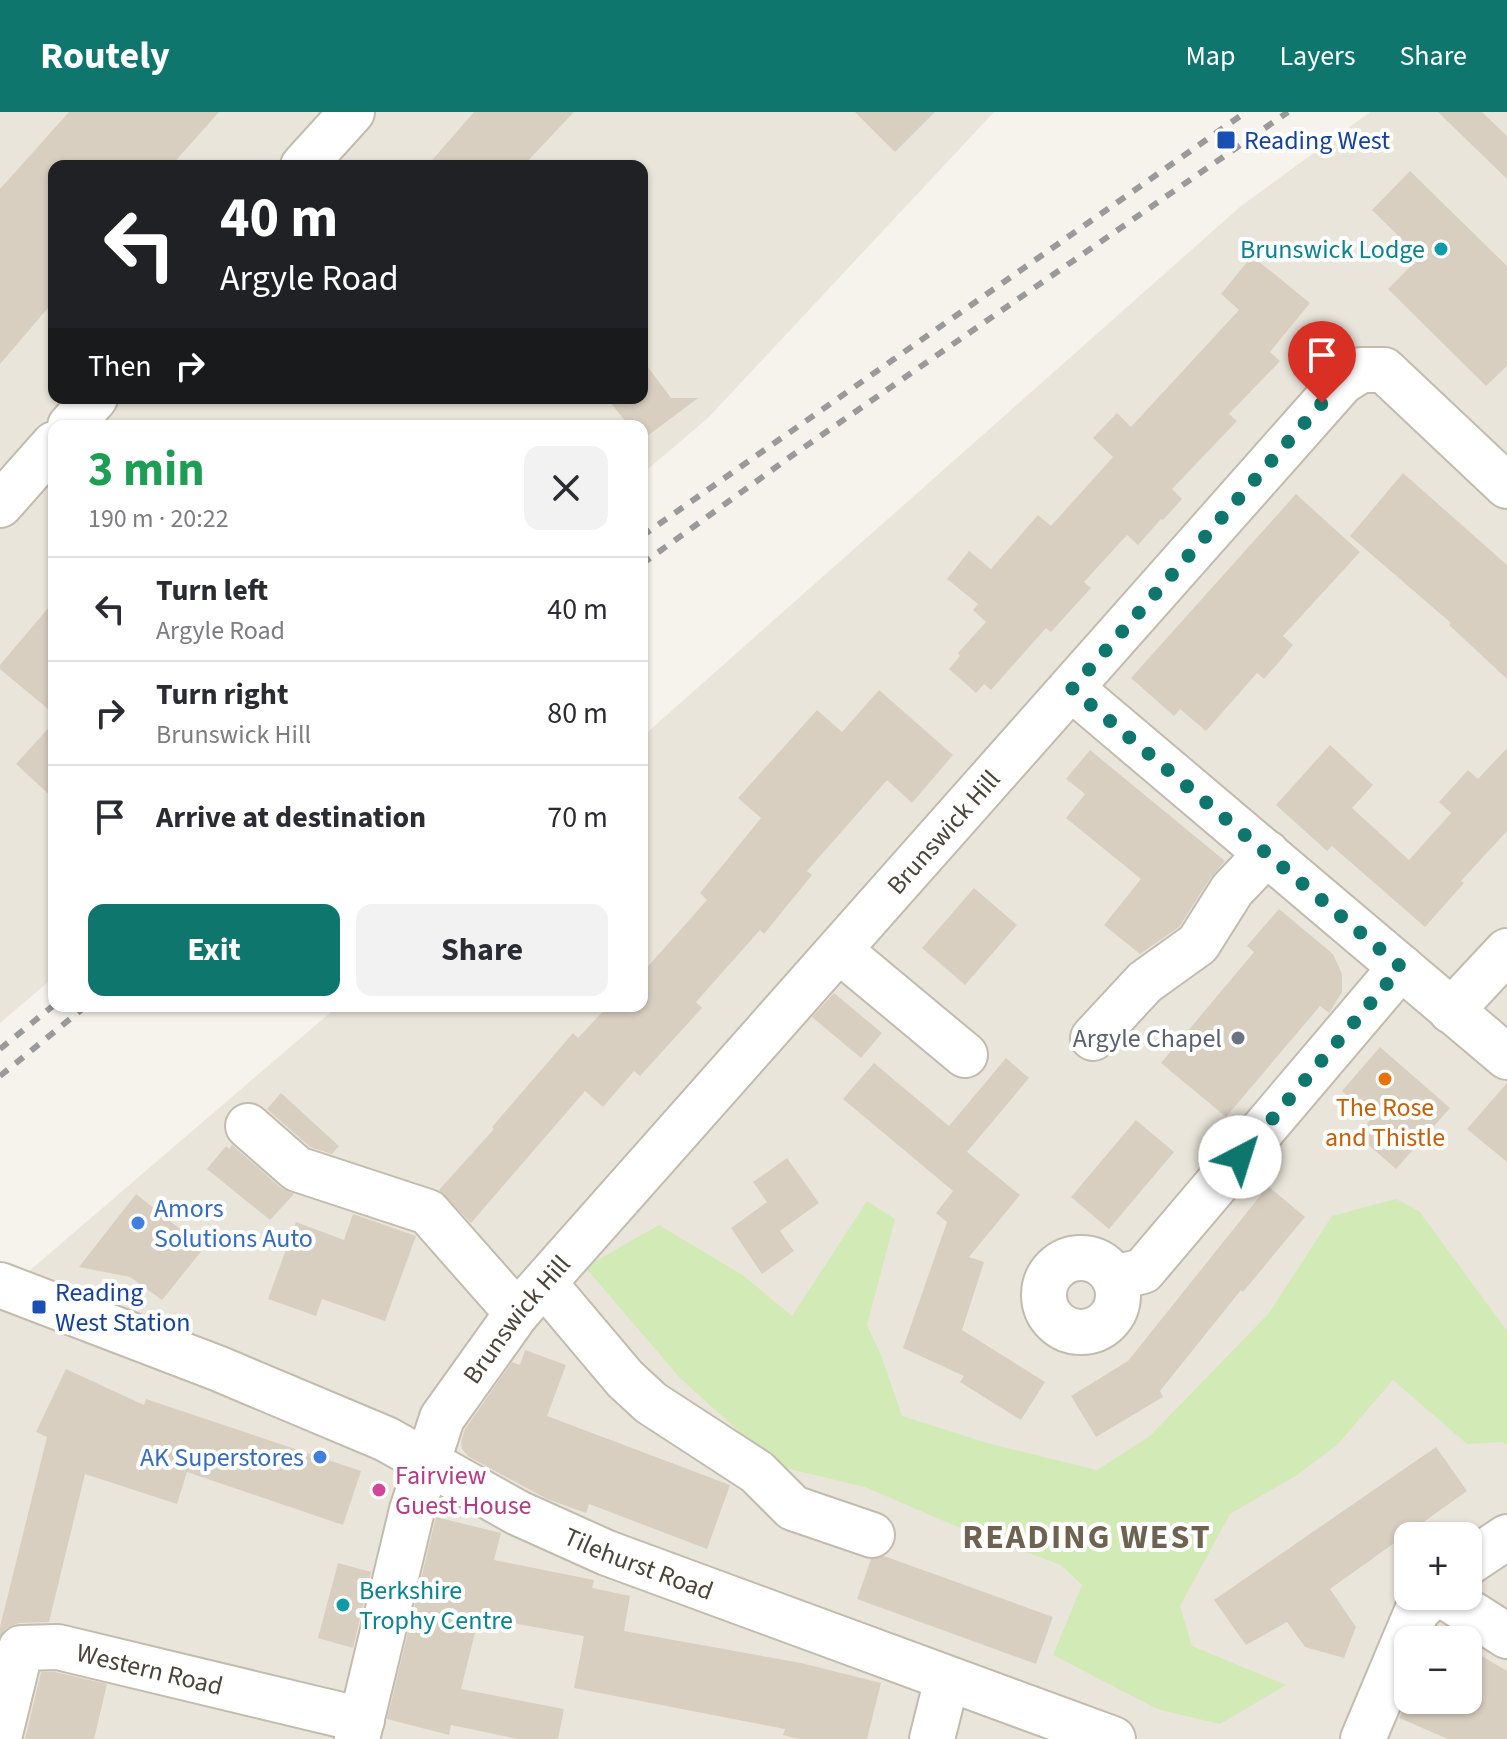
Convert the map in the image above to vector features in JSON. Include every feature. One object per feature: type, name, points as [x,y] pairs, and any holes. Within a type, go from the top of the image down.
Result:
[{"type":"street","points":[[308,160],[352,112]]},
{"type":"street","name":"Brunswick Hill","points":[[360,1730],[412,1510],[442,1418],[531,1298],[1342,382],[1361,370],[1384,370],[1507,486]]},
{"type":"street","points":[[75,420],[90,404]]},
{"type":"street","points":[[0,505],[48,451]]},
{"type":"street","points":[[1072,689],[1507,1057]]},
{"type":"street","points":[[1093,1038],[1145,982],[1198,944],[1232,890],[1267,853]]},
{"type":"street","points":[[840,951],[965,1055]]},
{"type":"street","points":[[1451,1011],[1507,951]]},
{"type":"street","points":[[1114,1278],[1143,1271],[1401,967]]},
{"type":"street","points":[[248,1126],[297,1169],[428,1212],[651,1403],[757,1472],[793,1508],[872,1535]]},
{"type":"street","name":"Tilehurst Road","points":[[0,1285],[217,1368],[386,1439],[504,1507],[607,1553],[1113,1739]]},
{"type":"street","points":[[1482,1554],[1507,1537]]},
{"type":"street","points":[[1363,1739],[1418,1610]]},
{"type":"street","points":[[1466,1610],[1507,1636]]},
{"type":"street","name":"Western Road","points":[[0,1734],[11,1647],[58,1647],[360,1730]]},
{"type":"street","points":[[932,1739],[947,1679]]},
{"type":"shaded area","points":[[0,112],[994,112],[708,418],[648,469],[648,420],[48,420],[48,982],[0,1023]]},
{"type":"shaded area","points":[[1370,112],[1507,112],[1507,1739],[0,1739],[0,1296],[331,1012],[648,1012],[648,732],[1241,206]]},
{"type":"green space","points":[[1396,1199],[1419,1211],[1507,1331],[1507,1445],[1502,1442],[1467,1444],[1393,1380],[1337,1445],[1297,1475],[1230,1514],[1180,1606],[1192,1646],[1286,1685],[1220,1724],[1157,1709],[1053,1655],[1082,1585],[1061,1565],[953,1525],[865,1487],[777,1466],[681,1379],[585,1267],[659,1225],[744,1276],[792,1316],[867,1201],[895,1219],[867,1325],[902,1416],[994,1445],[1097,1470],[1150,1436],[1269,1313],[1332,1216]]},
{"type":"building","points":[[69,112],[219,112],[176,160],[48,160],[48,308],[0,364],[0,189]]},
{"type":"building","points":[[474,112],[574,112],[529,160],[432,160]]},
{"type":"building","points":[[855,112],[935,112],[895,152]]},
{"type":"building","points":[[1438,112],[1482,112],[1507,136],[1507,179]]},
{"type":"building","points":[[1410,171],[1507,266],[1507,366],[1486,386],[1388,289],[1420,257],[1372,210]]},
{"type":"building","points":[[1252,256],[1310,303],[1270,352],[1280,361],[1229,414],[1237,421],[1172,489],[1182,499],[1163,520],[1138,545],[1127,535],[1084,582],[1091,588],[1051,632],[1046,628],[991,690],[984,684],[976,693],[949,669],[960,656],[958,653],[986,622],[973,610],[978,604],[947,579],[969,551],[991,569],[1038,515],[1051,526],[1113,457],[1093,438],[1117,413],[1131,427],[1239,310],[1221,294]]},
{"type":"building","points":[[648,367],[671,398],[698,398],[648,436],[648,420],[624,420],[612,404],[648,404]]},
{"type":"building","points":[[1403,473],[1507,565],[1507,679],[1449,625],[1451,623],[1350,536]]},
{"type":"building","points":[[1296,494],[1360,552],[1283,636],[1293,645],[1279,662],[1264,679],[1257,673],[1206,731],[1180,709],[1174,716],[1131,678]]},
{"type":"building","points":[[48,608],[48,709],[0,669],[0,665]]},
{"type":"building","points":[[879,690],[953,755],[912,803],[887,780],[807,871],[812,875],[764,934],[760,930],[696,1002],[702,1008],[640,1076],[634,1071],[603,1107],[585,1091],[471,1223],[439,1190],[573,1033],[578,1038],[602,1012],[648,1012],[648,966],[707,900],[700,893],[761,818],[738,798],[817,710],[842,732]]},
{"type":"building","points":[[48,729],[48,793],[16,764]]},
{"type":"building","points":[[1330,745],[1373,785],[1352,808],[1409,860],[1451,813],[1439,802],[1468,770],[1478,779],[1507,748],[1507,831],[1461,881],[1464,883],[1425,927],[1332,846],[1327,851],[1276,805]]},
{"type":"building","points":[[1090,750],[1225,861],[1179,927],[1140,954],[1104,925],[1141,879],[1066,818],[1085,794],[1066,779]]},
{"type":"building","points":[[974,888],[1017,925],[965,985],[922,948]]},
{"type":"building","name":"Argyle Chapel","points":[[1279,909],[1333,954],[1342,974],[1342,992],[1329,1013],[1320,1006],[1226,1117],[1161,1063],[1254,952],[1247,946]]},
{"type":"building","points":[[834,993],[882,1033],[861,1058],[812,1017]]},
{"type":"building","points":[[1380,1047],[1450,1108],[1396,1169],[1357,1135],[1372,1118],[1342,1091]]},
{"type":"building","points":[[1006,1058],[1029,1078],[967,1152],[1020,1195],[969,1257],[984,1262],[962,1330],[1045,1382],[1021,1420],[960,1382],[964,1376],[903,1348],[947,1222],[936,1213],[953,1191],[843,1099],[874,1063],[949,1126]]},
{"type":"building","points":[[1507,1083],[1507,1162],[1467,1129]]},
{"type":"building","points":[[281,1093],[339,1146],[332,1154],[310,1147],[267,1109]]},
{"type":"building","points":[[1136,1120],[1174,1152],[1109,1229],[1071,1197]]},
{"type":"building","points":[[232,1145],[281,1188],[294,1194],[270,1220],[207,1169],[226,1146],[229,1149]]},
{"type":"building","points":[[787,1158],[819,1203],[780,1231],[794,1251],[762,1274],[731,1228],[767,1202],[753,1182]]},
{"type":"building","points":[[1268,1186],[1305,1217],[1243,1292],[1241,1290],[1160,1391],[1163,1397],[1096,1437],[1071,1396],[1128,1361]]},
{"type":"building","points":[[136,1194],[204,1248],[162,1300],[130,1277],[79,1267]]},
{"type":"building","points":[[353,1214],[416,1236],[385,1321],[322,1299],[316,1316],[268,1299],[296,1222],[344,1240]]},
{"type":"building","points":[[525,1350],[566,1365],[547,1416],[730,1485],[707,1549],[589,1504],[586,1513],[547,1499],[469,1457],[462,1449],[465,1429],[512,1362],[520,1365]]},
{"type":"building","points":[[66,1369],[144,1405],[146,1399],[361,1471],[343,1525],[187,1472],[177,1504],[85,1474],[49,1622],[19,1623],[6,1628],[0,1637],[47,1437],[36,1432]]},
{"type":"building","points":[[1436,1447],[1467,1491],[1424,1522],[1394,1522],[1394,1543],[1330,1589],[1356,1627],[1344,1658],[1305,1647],[1287,1622],[1246,1645],[1214,1600]]},
{"type":"building","points":[[436,1517],[501,1533],[494,1560],[594,1580],[592,1588],[630,1596],[624,1631],[801,1663],[881,1683],[867,1739],[798,1739],[783,1735],[785,1729],[574,1688],[584,1636],[479,1617],[461,1689],[564,1709],[558,1739],[518,1739],[451,1725],[449,1735],[387,1719]]},
{"type":"building","points":[[884,1556],[1053,1617],[1036,1664],[857,1599],[871,1559]]},
{"type":"building","name":"Berkshire Trophy Centre","points":[[338,1563],[371,1572],[353,1648],[318,1638]]},
{"type":"building","points":[[1482,1656],[1507,1671],[1507,1739],[1448,1739],[1399,1718],[1401,1714],[1482,1714]]},
{"type":"building","points":[[41,1672],[55,1672],[107,1684],[94,1739],[25,1739]]},
{"type":"railway","points":[[648,532],[1246,112]]},
{"type":"railway","points":[[648,560],[790,457],[1288,112]]},
{"type":"railway","points":[[0,1049],[48,1010]]},
{"type":"railway","points":[[0,1076],[79,1012]]},
{"type":"place","name":"Reading West","points":[[1226,140]]},
{"type":"place","name":"Brunswick Lodge","points":[[1441,249]]},
{"type":"place","name":"Argyle Chapel","points":[[1238,1038]]},
{"type":"place","name":"The Rose and Thistle","points":[[1385,1079]]},
{"type":"place","name":"Amors Solutions Auto","points":[[138,1223]]},
{"type":"place","name":"Reading West Station","points":[[39,1307]]},
{"type":"place","name":"AK Superstores","points":[[320,1457]]},
{"type":"place","name":"Fairview Guest House","points":[[379,1490]]},
{"type":"place","name":"Berkshire Trophy Centre","points":[[343,1605]]},
{"type":"district","name":"READING WEST","points":[[1087,1536]]},
{"type":"route","points":[[1240,1157],[1401,967],[1072,689],[1322,403]]}]
